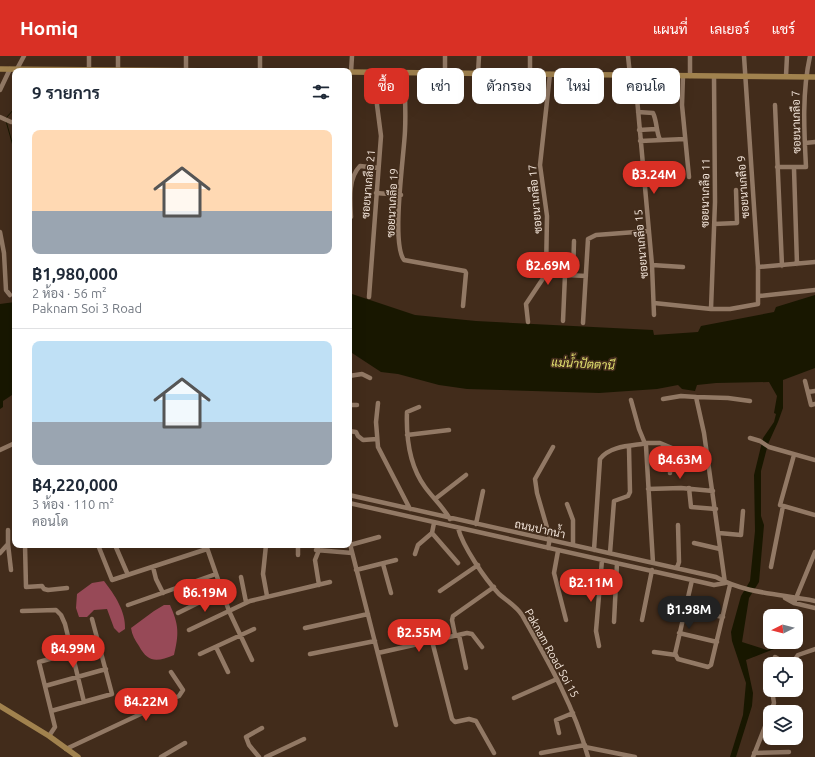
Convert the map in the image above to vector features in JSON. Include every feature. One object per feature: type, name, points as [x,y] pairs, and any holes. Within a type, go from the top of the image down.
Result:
[{"type":"main road","points":[[0,69],[10,69]]},
{"type":"main road","points":[[352,72],[364,72]]},
{"type":"main road","points":[[546,74],[612,75]]},
{"type":"main road","points":[[682,76],[815,77]]},
{"type":"main road","points":[[0,706],[50,736],[78,757]]},
{"type":"street","points":[[18,68],[24,56]]},
{"type":"street","points":[[88,68],[89,56]]},
{"type":"street","points":[[118,56],[118,68]]},
{"type":"street","points":[[186,56],[186,68]]},
{"type":"street","points":[[260,56],[260,68]]},
{"type":"street","points":[[350,68],[352,56]]},
{"type":"street","points":[[445,56],[445,68]]},
{"type":"street","points":[[478,68],[479,56]]},
{"type":"street","points":[[530,56],[530,68]]},
{"type":"street","name":"ซอยนาเกลือ 15","points":[[628,56],[631,68]]},
{"type":"street","points":[[690,56],[690,76]]},
{"type":"street","name":"ซอยนาเกลือ 9","points":[[711,309],[758,304],[758,267],[744,56]]},
{"type":"street","points":[[786,76],[787,56]]},
{"type":"street","name":"ซอยนาเกลือ 7","points":[[777,167],[806,167],[805,76],[810,56]]},
{"type":"street","points":[[0,90],[10,69]]},
{"type":"street","name":"ซอยนาเกลือ 17","points":[[546,274],[547,216],[540,165],[550,74]]},
{"type":"street","points":[[682,76],[681,90],[689,178]]},
{"type":"street","name":"ซอยนาเกลือ 11","points":[[711,309],[714,224],[714,76]]},
{"type":"street","name":"ซอยนาเกลือ 21","points":[[369,297],[381,136],[377,104]]},
{"type":"street","name":"ซอยนาเกลือ 19","points":[[405,104],[406,130],[399,237],[402,257],[404,260],[464,271],[466,273],[463,306]]},
{"type":"street","name":"ซอยนาเกลือ 15","points":[[637,104],[652,265],[654,315]]},
{"type":"street","points":[[775,105],[782,266]]},
{"type":"street","points":[[638,112],[653,113],[656,118],[656,129],[660,140]]},
{"type":"street","points":[[640,130],[656,129]]},
{"type":"street","points":[[640,141],[685,139]]},
{"type":"street","points":[[805,143],[815,142]]},
{"type":"street","points":[[352,183],[355,170],[360,166],[378,168]]},
{"type":"street","points":[[794,169],[797,264]]},
{"type":"street","points":[[714,224],[737,223],[736,190]]},
{"type":"street","points":[[376,193],[401,194]]},
{"type":"street","points":[[583,324],[588,241],[590,237],[649,231]]},
{"type":"street","points":[[0,232],[4,252],[5,288],[10,296]]},
{"type":"street","points":[[573,275],[574,241]]},
{"type":"street","points":[[758,267],[815,262]]},
{"type":"street","points":[[652,265],[683,268]]},
{"type":"street","points":[[528,322],[526,304],[546,274],[586,276]]},
{"type":"street","points":[[563,321],[565,275]]},
{"type":"street","points":[[759,296],[815,290]]},
{"type":"street","points":[[654,303],[711,309]]},
{"type":"street","points":[[352,376],[362,374],[370,378]]},
{"type":"street","points":[[805,381],[811,405],[815,404]]},
{"type":"street","points":[[808,392],[815,391]]},
{"type":"street","points":[[662,399],[681,396],[728,398],[750,401]]},
{"type":"street","points":[[654,652],[676,655],[678,659],[709,667],[711,665],[723,616],[727,584],[720,549],[716,509],[704,433],[696,397]]},
{"type":"street","points":[[631,400],[643,443],[653,563]]},
{"type":"street","points":[[378,403],[376,422],[378,446],[410,509]]},
{"type":"street","points":[[352,405],[357,405]]},
{"type":"street","points":[[419,407],[407,412],[407,435],[409,449],[414,467],[421,482],[450,519]]},
{"type":"street","points":[[407,435],[449,430]]},
{"type":"street","points":[[352,431],[356,432],[363,440],[377,439]]},
{"type":"street","points":[[750,438],[760,441],[769,447],[815,460]]},
{"type":"street","points":[[594,550],[600,460],[605,454],[615,449],[643,443],[660,443],[672,448],[670,473]]},
{"type":"street","points":[[0,450],[12,444]]},
{"type":"street","points":[[548,548],[550,535],[535,482],[536,475],[553,447]]},
{"type":"street","points":[[610,553],[614,501],[630,494],[629,448]]},
{"type":"street","points":[[771,567],[782,506],[794,455]]},
{"type":"street","points":[[435,499],[466,475]]},
{"type":"street","points":[[648,489],[689,488],[713,491]]},
{"type":"street","points":[[689,488],[691,507],[716,509]]},
{"type":"street","points":[[476,524],[483,491]]},
{"type":"street","name":"ถนนปากน้ำ","points":[[352,496],[450,519],[716,577],[727,584]]},
{"type":"street","name":"ถนนปากน้ำ","points":[[352,504],[714,585],[727,584],[784,597],[796,597],[815,601]]},
{"type":"street","points":[[567,504],[573,520],[573,545]]},
{"type":"street","points":[[782,506],[815,515]]},
{"type":"street","points":[[718,533],[742,535],[742,511]]},
{"type":"street","points":[[431,514],[432,533],[458,563]]},
{"type":"street","points":[[677,568],[679,558],[678,525]]},
{"type":"street","name":"Paknam Road Soi 15","points":[[458,528],[463,543],[494,587],[522,615],[557,679],[573,713],[588,757]]},
{"type":"street","points":[[8,530],[11,570]]},
{"type":"street","points":[[415,554],[418,545],[432,533]]},
{"type":"street","points":[[352,543],[379,537]]},
{"type":"street","points":[[694,543],[720,549]]},
{"type":"street","points":[[0,553],[8,544]]},
{"type":"street","points":[[26,548],[26,587],[42,586],[44,589],[48,590],[67,588]]},
{"type":"street","points":[[99,548],[111,579],[114,580],[203,548]]},
{"type":"street","points":[[116,548],[128,575]]},
{"type":"street","points":[[206,548],[229,610],[252,660]]},
{"type":"street","points":[[266,548],[263,574],[267,596]]},
{"type":"street","points":[[298,548],[298,555]]},
{"type":"street","points":[[351,548],[396,725]]},
{"type":"street","points":[[586,556],[587,548]]},
{"type":"street","points":[[319,585],[315,560],[317,550],[352,553]]},
{"type":"street","points":[[558,551],[554,573],[566,620]]},
{"type":"street","points":[[794,603],[815,552]]},
{"type":"street","points":[[356,570],[396,560]]},
{"type":"street","points":[[599,646],[596,631],[602,560]]},
{"type":"street","points":[[614,622],[617,563]]},
{"type":"street","points":[[383,564],[391,593]]},
{"type":"street","points":[[440,591],[478,565]]},
{"type":"street","points":[[153,567],[156,579],[163,593]]},
{"type":"street","points":[[642,620],[652,570]]},
{"type":"street","points":[[128,605],[216,574]]},
{"type":"street","points":[[241,577],[246,602]]},
{"type":"street","points":[[676,655],[679,633],[692,580]]},
{"type":"street","points":[[188,630],[246,602],[330,582]]},
{"type":"street","points":[[466,668],[452,620],[453,616],[494,587]]},
{"type":"street","points":[[178,613],[222,591]]},
{"type":"street","name":"ถนนปากน้ำ","points":[[784,597],[794,603],[815,608]]},
{"type":"street","points":[[685,609],[723,616]]},
{"type":"street","points":[[22,611],[56,610],[59,612],[65,624],[84,702]]},
{"type":"street","points":[[305,628],[368,614]]},
{"type":"street","points":[[51,711],[112,694],[92,619]]},
{"type":"street","points":[[200,654],[254,629]]},
{"type":"street","points":[[378,653],[471,633],[482,647]]},
{"type":"street","points":[[679,633],[717,642]]},
{"type":"street","points":[[310,654],[375,641]]},
{"type":"street","points":[[432,641],[452,719],[455,722],[469,719],[476,721],[494,753]]},
{"type":"street","points":[[50,736],[55,727],[39,662],[99,645]]},
{"type":"street","points":[[216,647],[228,672]]},
{"type":"street","points":[[797,657],[798,655],[815,649]]},
{"type":"street","points":[[44,686],[106,669]]},
{"type":"street","points":[[66,748],[179,696],[183,690],[171,672]]},
{"type":"street","points":[[514,698],[557,679]]},
{"type":"street","points":[[559,733],[556,720],[573,713]]},
{"type":"street","points":[[259,757],[250,745],[246,736],[262,728]]},
{"type":"street","points":[[763,731],[754,755],[789,752]]},
{"type":"street","points":[[266,757],[304,739]]},
{"type":"street","points":[[161,757],[185,743]]},
{"type":"street","points":[[541,753],[585,746],[635,757]]},
{"type":"shaded area","points":[[104,581],[116,598],[124,616],[125,629],[119,633],[114,628],[107,609],[94,610],[87,617],[79,617],[76,608],[77,594],[92,583]]},
{"type":"shaded area","points":[[164,605],[170,605],[177,624],[176,648],[174,655],[163,659],[154,660],[142,652],[131,628]]},
{"type":"water","name":"แม่น้ำปัตตานี","points":[[352,294],[415,315],[476,321],[653,330],[654,335],[698,332],[701,326],[774,312],[776,307],[815,295],[815,368],[783,380],[783,408],[768,444],[761,471],[761,516],[764,525],[759,582],[749,598],[742,642],[767,650],[774,649],[746,660],[753,693],[752,706],[736,757],[730,757],[743,715],[746,683],[732,641],[731,632],[741,596],[750,581],[755,531],[754,475],[763,438],[774,422],[776,414],[774,413],[777,396],[769,382],[716,383],[697,385],[695,391],[682,389],[678,385],[657,389],[599,393],[467,389],[439,385],[398,374],[381,372],[352,353]]},
{"type":"water","points":[[12,302],[12,395],[3,401],[3,407],[0,409],[0,304]]},
{"type":"waterway","points":[[6,118],[12,111]]},
{"type":"waterway","points":[[6,121],[12,142]]}]
